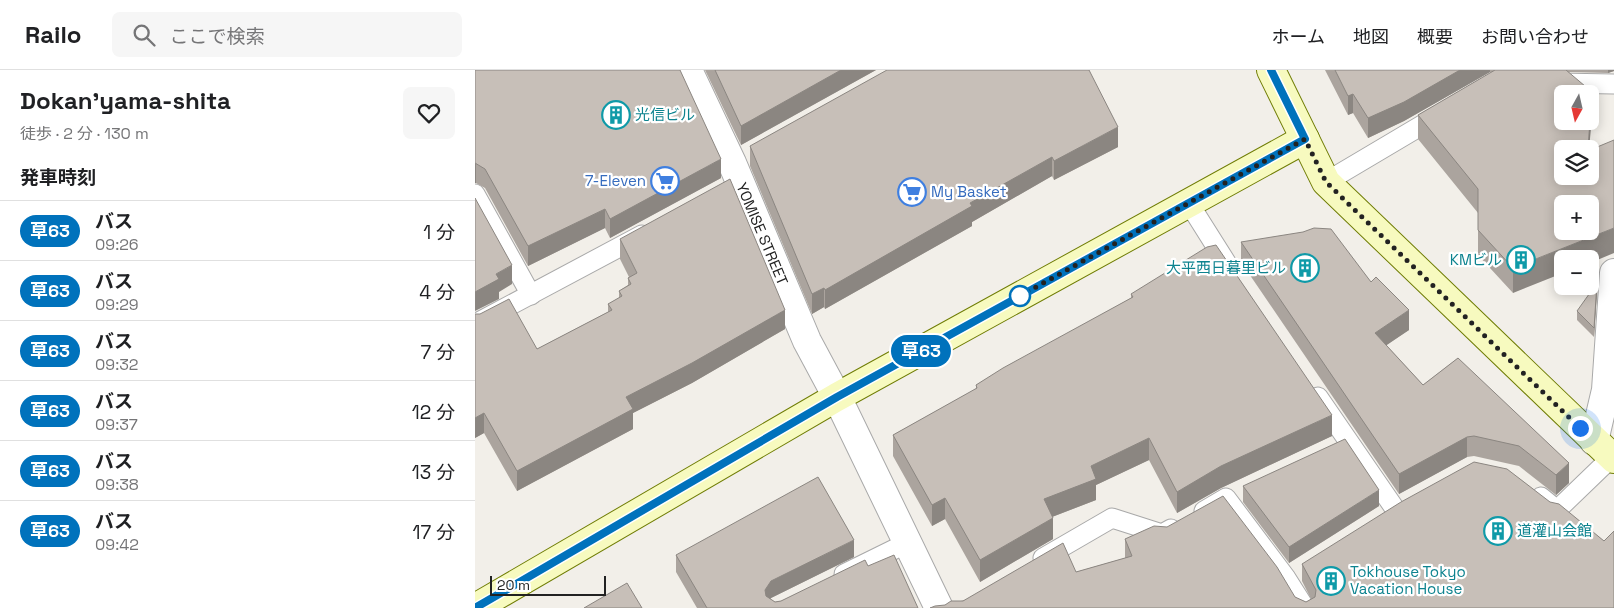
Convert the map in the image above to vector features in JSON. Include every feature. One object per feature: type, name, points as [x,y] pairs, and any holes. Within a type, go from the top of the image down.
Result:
[{"type":"main road","points":[[1271,70],[1326,182],[1607,452]]},
{"type":"main road","points":[[475,608],[837,397],[1305,139]]},
{"type":"street","name":"YOMISE STREET","points":[[688,70],[736,172],[807,341],[837,397],[939,608]]},
{"type":"street","points":[[1607,452],[1606,390],[1614,273]]},
{"type":"lane","points":[[1534,83],[1614,84]]},
{"type":"lane","points":[[1326,182],[1363,158],[1458,104]]},
{"type":"lane","points":[[475,194],[531,295]]},
{"type":"lane","points":[[1188,202],[1239,281]]},
{"type":"lane","points":[[475,324],[662,224]]},
{"type":"lane","points":[[1310,385],[1395,509]]},
{"type":"lane","points":[[1331,449],[1349,441]]},
{"type":"lane","points":[[1527,486],[1557,510],[1607,452]]},
{"type":"lane","points":[[1026,568],[1112,518],[1162,534],[1243,490]]},
{"type":"lane","points":[[1226,498],[1287,578],[1305,608]]},
{"type":"lane","points":[[1378,520],[1412,500]]},
{"type":"lane","points":[[829,582],[907,543]]},
{"type":"lane","points":[[1287,578],[1303,567]]},
{"type":"building","points":[[475,70],[680,70],[721,159],[610,219],[605,209],[528,246],[485,169],[475,163]]},
{"type":"building","points":[[715,70],[841,70],[741,126]]},
{"type":"building","points":[[887,70],[1089,70],[1118,127],[1054,161],[1052,157],[970,203],[972,206],[825,290],[824,288],[812,294],[750,146]]},
{"type":"building","points":[[1335,70],[1460,70],[1404,102],[1368,118],[1353,94],[1348,96]]},
{"type":"building","points":[[1495,70],[1566,70],[1584,85],[1554,85],[1554,130],[1589,130],[1589,140],[1554,140],[1554,185],[1599,185],[1599,146],[1614,140],[1614,228],[1599,234],[1599,195],[1554,195],[1554,240],[1584,240],[1554,250],[1554,252],[1513,268],[1478,230],[1478,189],[1418,115]]},
{"type":"building","points":[[730,179],[785,310],[692,363],[626,397],[633,409],[517,471],[484,413],[475,418],[475,314],[480,314],[509,299],[537,349],[612,310],[608,304],[622,296],[619,291],[631,284],[628,278],[637,273],[620,239]]},
{"type":"building","points":[[475,198],[512,265],[496,274],[499,279],[475,292]]},
{"type":"building","points":[[1314,228],[1331,229],[1371,282],[1376,277],[1409,310],[1375,333],[1423,385],[1458,358],[1569,463],[1556,475],[1519,446],[1474,436],[1467,437],[1399,474],[1241,242],[1303,232]]},
{"type":"building","points":[[1216,245],[1332,415],[1221,466],[1177,492],[1149,438],[1091,466],[1096,479],[1044,499],[1053,518],[980,560],[945,498],[932,505],[893,435],[977,388],[976,385],[1003,368],[1133,297],[1131,294],[1207,247]]},
{"type":"building","points":[[1588,295],[1596,295],[1594,328],[1577,311]]},
{"type":"building","points":[[1345,439],[1379,490],[1289,547],[1243,486]]},
{"type":"building","points":[[1474,462],[1507,469],[1550,502],[1559,504],[1604,541],[1614,531],[1614,608],[930,608],[945,605],[951,601],[963,601],[1063,543],[1076,572],[1132,556],[1125,539],[1154,526],[1167,527],[1223,496],[1277,567],[1295,597],[1306,602],[1315,597],[1316,590],[1302,564],[1401,502]]},
{"type":"building","points":[[818,477],[854,540],[771,581],[765,590],[766,596],[775,602],[781,601],[865,560],[868,566],[894,555],[918,608],[707,608],[676,555]]},
{"type":"building","points":[[627,583],[642,608],[584,608]]},
{"type":"bus line","name":"草63","points":[[475,608],[837,397],[1305,139],[1271,70]]},
{"type":"place","name":"光信ビル","points":[[616,115]]},
{"type":"place","name":"7-Eleven","points":[[665,181]]},
{"type":"place","name":"My Basket","points":[[912,192]]},
{"type":"place","name":"KMビル","points":[[1521,260]]},
{"type":"place","name":"大平西日暮里ビル","points":[[1305,268]]},
{"type":"place","name":"道灌山会館","points":[[1498,531]]},
{"type":"place","name":"Tokhouse Tokyo Vacation House","points":[[1331,581]]},
{"type":"route","points":[[1020,296],[1016,298],[1305,139],[1326,182],[1580,428]]}]
